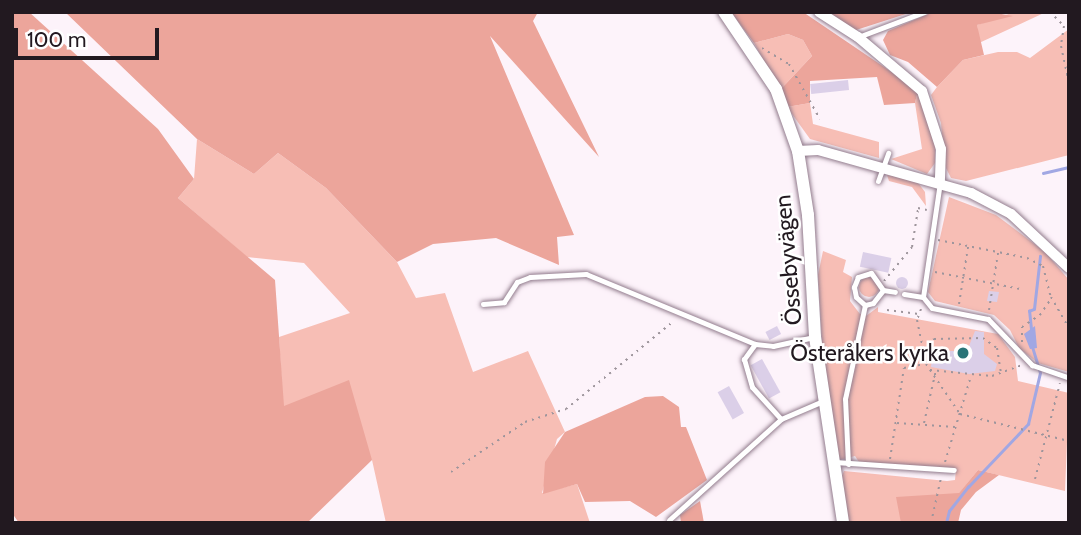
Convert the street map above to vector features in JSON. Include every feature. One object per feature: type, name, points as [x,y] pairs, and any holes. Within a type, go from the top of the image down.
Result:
[{"type":"street","name":"Össebyvägen","points":[[724,12],[776,89],[798,151],[808,215],[815,337],[843,523]]},
{"type":"street","points":[[819,12],[858,37],[922,91],[937,132],[940,183]]},
{"type":"street","points":[[798,151],[818,150],[940,183],[1011,215],[1069,268]]},
{"type":"lane","points":[[858,37],[924,12]]},
{"type":"lane","points":[[878,181],[888,153]]},
{"type":"lane","points":[[924,298],[925,270],[940,183]]},
{"type":"lane","points":[[883,287],[873,303],[865,304],[856,297],[858,277],[870,273],[883,287],[895,292]]},
{"type":"lane","points":[[484,304],[504,302],[517,282],[530,278],[586,274],[684,312],[755,344],[773,346],[815,337]]},
{"type":"lane","points":[[904,294],[924,298],[932,308],[988,320],[1028,362],[1065,377]]},
{"type":"lane","points":[[848,464],[845,399],[865,304]]},
{"type":"lane","points":[[755,344],[744,359],[752,387],[781,419]]},
{"type":"lane","points":[[669,520],[781,419],[823,401]]},
{"type":"lane","points":[[833,462],[954,470]]},
{"type":"path","points":[[1050,12],[1064,26],[1061,46],[1069,84]]},
{"type":"path","points":[[750,47],[777,54],[800,77],[820,120]]},
{"type":"path","points":[[883,287],[912,247],[918,208],[934,212]]},
{"type":"path","points":[[930,239],[999,252],[1043,266],[1051,297],[1069,328]]},
{"type":"path","points":[[957,313],[968,246]]},
{"type":"path","points":[[988,320],[999,252]]},
{"type":"path","points":[[925,270],[1020,289]]},
{"type":"path","points":[[1025,351],[1022,327],[1040,315],[1051,297]]},
{"type":"path","points":[[924,298],[919,314],[921,349],[932,357]]},
{"type":"path","points":[[887,310],[919,314]]},
{"type":"path","points":[[451,472],[525,422],[566,409],[684,312]]},
{"type":"path","points":[[921,349],[934,339],[983,338],[997,348],[1001,373]]},
{"type":"path","points":[[926,355],[926,364],[934,378],[960,414],[1069,441]]},
{"type":"path","points":[[929,369],[971,376],[1001,373],[1028,362]]},
{"type":"path","points":[[890,460],[904,368],[926,364]]},
{"type":"path","points":[[924,424],[936,370]]},
{"type":"path","points":[[931,523],[971,376]]},
{"type":"path","points":[[1035,479],[1065,377]]},
{"type":"path","points":[[896,423],[956,427]]},
{"type":"shaded area","points":[[12,12],[29,12],[158,129],[194,179],[178,198],[275,280],[284,406],[349,380],[372,460],[307,523],[19,523],[12,513]]},
{"type":"shaded area","points":[[65,12],[538,12],[533,21],[599,157],[490,36],[574,235],[557,237],[559,265],[496,238],[433,244],[397,262],[326,188],[278,153],[254,174],[197,139]]},
{"type":"shaded area","points":[[731,12],[803,12],[918,90],[915,103],[884,105],[877,77],[810,81],[810,103],[787,107],[780,90],[812,56],[803,40],[788,34],[754,43]]},
{"type":"shaded area","points":[[827,12],[912,12],[853,31]]},
{"type":"shaded area","points":[[933,12],[990,12],[1013,16],[977,25],[984,55],[963,60],[937,87],[908,62],[890,55],[883,40],[888,31]]},
{"type":"shaded area","points":[[1014,12],[1046,12],[979,43],[977,25]]},
{"type":"shaded area","points":[[1069,29],[1069,155],[966,181],[951,178],[945,166],[941,123],[931,95],[937,87],[963,60],[998,52],[1017,52],[1030,58]]},
{"type":"shaded area","points":[[788,34],[803,40],[812,56],[780,90],[754,43]]},
{"type":"shaded area","points":[[918,90],[935,144],[935,163],[927,174],[891,159],[922,149],[915,103]]},
{"type":"shaded area","points":[[810,103],[813,124],[879,142],[879,158],[810,139],[787,107]]},
{"type":"shaded area","points":[[197,139],[254,174],[278,153],[326,188],[397,262],[416,298],[445,293],[473,372],[528,351],[565,432],[557,439],[542,493],[577,484],[590,523],[386,523],[372,460],[283,406],[279,337],[350,313],[304,263],[247,257],[178,198],[194,179]]},
{"type":"shaded area","points":[[887,175],[916,180],[925,192],[926,206],[912,187],[889,181]]},
{"type":"shaded area","points":[[949,197],[996,215],[1045,252],[1069,280],[1069,372],[1038,363],[1019,348],[1010,330],[994,315],[935,301],[928,292]]},
{"type":"shaded area","points":[[823,251],[846,260],[843,272],[852,277],[850,301],[860,314],[866,316],[878,307],[878,312],[998,334],[1015,357],[1018,381],[1069,393],[1065,491],[978,470],[935,523],[847,523],[840,481],[844,471],[947,481],[955,480],[956,469],[859,462],[855,456],[839,460],[823,360],[818,275]]},
{"type":"shaded area","points":[[869,277],[876,280],[879,287],[876,294],[869,297],[862,294],[859,287],[862,280]]},
{"type":"shaded area","points":[[663,396],[679,407],[681,427],[686,427],[707,480],[656,517],[630,501],[585,502],[577,484],[543,494],[545,462],[565,432],[645,397]]},
{"type":"shaded area","points":[[978,470],[999,475],[976,492],[961,510],[958,523],[901,523],[896,497],[959,493]]},
{"type":"shaded area","points":[[700,501],[704,523],[681,523],[680,515]]},
{"type":"water","points":[[1035,326],[1037,348],[1030,349],[1024,334]]},
{"type":"building","points":[[848,80],[849,90],[811,94],[810,84]]},
{"type":"building","points":[[863,252],[891,258],[888,273],[860,267]]},
{"type":"building","points":[[902,277],[908,283],[902,289],[896,283]]},
{"type":"building","points":[[989,291],[999,292],[997,302],[987,301]]},
{"type":"building","points":[[777,326],[781,334],[770,340],[765,332]]},
{"type":"building","name":"Österåkers kyrka","points":[[975,331],[984,332],[984,354],[997,364],[995,371],[969,374],[931,367],[933,351],[967,351]]},
{"type":"building","points":[[762,359],[780,392],[769,399],[751,365]]},
{"type":"building","points":[[729,386],[744,413],[733,419],[718,392]]},
{"type":"waterway","points":[[1043,173],[1069,167]]},
{"type":"waterway","points":[[1031,329],[1029,311],[1034,309],[1040,256]]},
{"type":"waterway","points":[[946,523],[949,511],[968,487],[1028,424],[1040,373],[1032,346]]},
{"type":"place","name":"Österåkers kyrka","points":[[963,353]]}]
